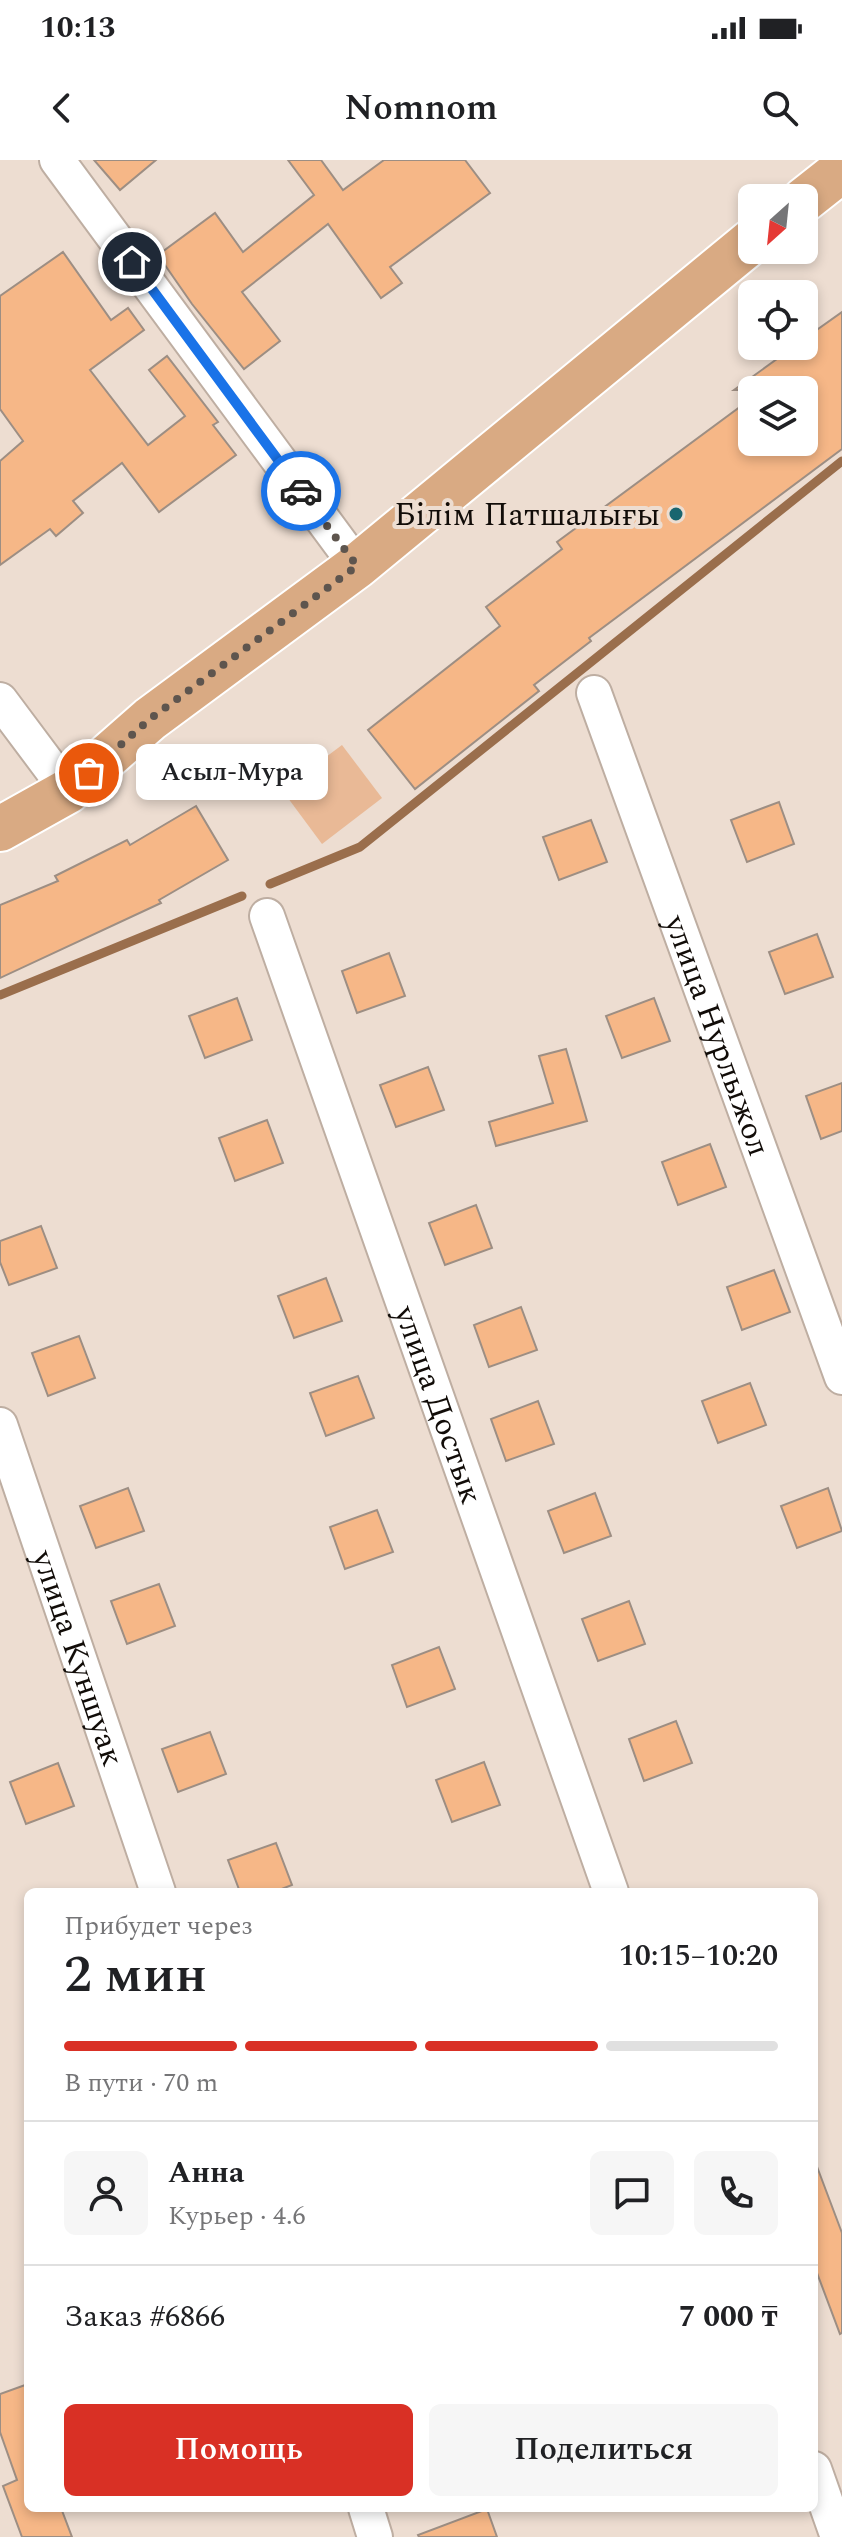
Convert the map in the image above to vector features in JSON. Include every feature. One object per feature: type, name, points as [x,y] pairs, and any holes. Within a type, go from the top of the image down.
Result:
[{"type":"main road","points":[[818,189],[842,170]]},
{"type":"main road","points":[[0,829],[68,791],[150,719],[357,566],[738,253]]},
{"type":"street","points":[[57,160],[357,566]]},
{"type":"street","name":"улица Нурлыжол","points":[[594,693],[842,1377]]},
{"type":"street","points":[[0,700],[68,791]]},
{"type":"street","name":"улица Достык","points":[[267,916],[610,1888]]},
{"type":"street","name":"улица Куншуак","points":[[0,1425],[157,1888]]},
{"type":"street","points":[[818,2480],[838,2537]]},
{"type":"street","points":[[367,2512],[375,2537]]},
{"type":"shaded area","points":[[342,745],[382,798],[322,844],[282,790]]},
{"type":"building","points":[[94,160],[156,160],[120,190]]},
{"type":"building","points":[[288,160],[321,160],[343,190],[384,160],[465,160],[490,193],[390,267],[402,283],[381,298],[328,224],[242,292],[280,341],[244,369],[158,255],[215,213],[243,252],[314,195]]},
{"type":"building","points":[[63,252],[111,320],[128,308],[144,330],[90,370],[148,445],[185,416],[149,370],[167,356],[218,422],[213,425],[236,455],[159,512],[122,463],[73,501],[83,513],[56,536],[50,529],[0,565],[0,461],[23,441],[0,409],[0,296]]},
{"type":"building","points":[[842,312],[842,449],[589,638],[591,641],[534,685],[539,691],[415,789],[368,730],[500,626],[486,607],[562,549],[557,542],[738,408],[738,456],[818,456],[818,376],[753,376],[776,360],[818,360],[818,329]]},
{"type":"building","points":[[779,802],[794,844],[747,862],[731,820]]},
{"type":"building","points":[[196,806],[228,860],[159,900],[161,903],[0,978],[0,905],[58,881],[55,876],[127,840],[130,845]]},
{"type":"building","points":[[591,820],[607,862],[559,880],[543,837]]},
{"type":"building","points":[[817,934],[833,977],[785,994],[769,952]]},
{"type":"building","points":[[389,953],[405,996],[357,1013],[342,971]]},
{"type":"building","points":[[237,998],[252,1040],[205,1058],[189,1016]]},
{"type":"building","points":[[654,998],[670,1041],[622,1058],[606,1016]]},
{"type":"building","points":[[566,1049],[587,1121],[496,1146],[489,1122],[553,1103],[539,1056]]},
{"type":"building","points":[[428,1067],[444,1110],[396,1127],[380,1085]]},
{"type":"building","points":[[842,1083],[842,1131],[821,1139],[806,1096]]},
{"type":"building","points":[[267,1120],[283,1163],[235,1181],[219,1138]]},
{"type":"building","points":[[710,1144],[726,1187],[678,1205],[662,1162]]},
{"type":"building","points":[[476,1205],[492,1248],[445,1265],[429,1223]]},
{"type":"building","points":[[41,1226],[57,1268],[9,1285],[0,1262],[0,1241]]},
{"type":"building","points":[[774,1270],[790,1312],[742,1330],[727,1287]]},
{"type":"building","points":[[326,1278],[342,1321],[294,1338],[278,1296]]},
{"type":"building","points":[[521,1307],[537,1350],[489,1367],[474,1325]]},
{"type":"building","points":[[79,1336],[95,1378],[48,1396],[32,1353]]},
{"type":"building","points":[[358,1376],[374,1418],[326,1436],[310,1393]]},
{"type":"building","points":[[750,1383],[766,1425],[718,1443],[702,1401]]},
{"type":"building","points":[[538,1401],[554,1444],[506,1461],[491,1419]]},
{"type":"building","points":[[128,1488],[144,1531],[96,1548],[80,1506]]},
{"type":"building","points":[[828,1488],[842,1531],[797,1548],[781,1506]]},
{"type":"building","points":[[595,1493],[611,1536],[564,1553],[548,1511]]},
{"type":"building","points":[[377,1510],[393,1552],[345,1569],[330,1527]]},
{"type":"building","points":[[159,1584],[175,1626],[127,1644],[111,1601]]},
{"type":"building","points":[[629,1601],[645,1644],[598,1661],[582,1619]]},
{"type":"building","points":[[439,1647],[455,1689],[407,1707],[392,1665]]},
{"type":"building","points":[[676,1721],[692,1763],[644,1781],[629,1739]]},
{"type":"building","points":[[210,1732],[226,1774],[178,1792],[162,1749]]},
{"type":"building","points":[[484,1762],[500,1805],[452,1822],[436,1780]]},
{"type":"building","points":[[58,1763],[74,1806],[26,1824],[10,1782]]},
{"type":"building","points":[[276,1843],[292,1885],[284,1888],[238,1888],[228,1860]]},
{"type":"building","points":[[818,2169],[842,2233],[840,2334],[818,2276]]},
{"type":"building","points":[[24,2385],[24,2512],[63,2512],[72,2537],[22,2537],[3,2486],[17,2480],[0,2432],[0,2394]]},
{"type":"building","points":[[479,2512],[488,2512],[497,2537],[419,2537]]},
{"type":"waterway","points":[[270,884],[360,847],[842,461]]},
{"type":"waterway","points":[[0,995],[242,896]]},
{"type":"way so far","points":[[89,773],[150,719],[357,566],[301,491]]},
{"type":"place","name":"Білім Патшалығы","points":[[676,514]]},
{"type":"place","name":"Асыл-Мура","points":[[89,773]]},
{"type":"route","points":[[132,262],[301,491]]}]
